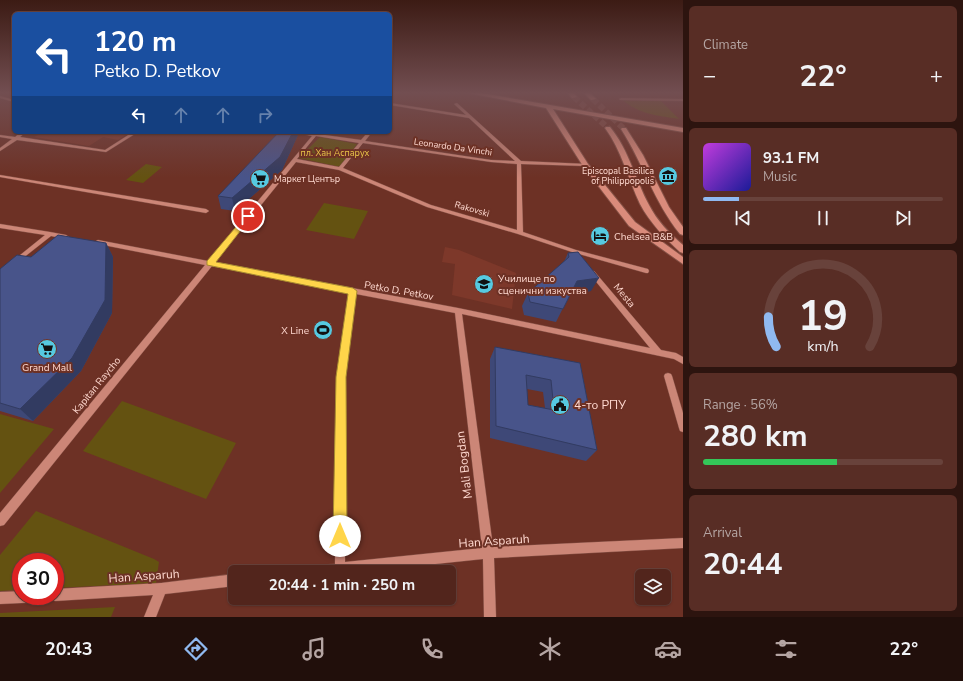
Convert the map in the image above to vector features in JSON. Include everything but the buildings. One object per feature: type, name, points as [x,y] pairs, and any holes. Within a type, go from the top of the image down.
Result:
[{"type":"main road","points":[[557,121],[585,164],[632,224],[683,261]]},
{"type":"main road","points":[[631,121],[683,130]]},
{"type":"main road","points":[[665,121],[683,124]]},
{"type":"main road","points":[[608,128],[614,134],[641,198],[650,214],[672,240],[683,250]]},
{"type":"main road","points":[[624,129],[636,148],[659,200],[666,212],[683,232]]},
{"type":"street","points":[[474,121],[519,162],[520,233]]},
{"type":"street","points":[[0,150],[22,134]]},
{"type":"street","points":[[0,136],[106,151],[133,134]]},
{"type":"street","name":"Leonardo Da Vinchi","points":[[316,134],[363,143],[491,161],[585,164]]},
{"type":"street","name":"Kapitan Raycho","points":[[0,521],[316,134]]},
{"type":"street","points":[[340,169],[363,143],[369,134]]},
{"type":"street","name":"Rakovski","points":[[295,160],[340,169],[429,206],[646,270]]},
{"type":"street","points":[[0,176],[206,211]]},
{"type":"street","points":[[0,226],[75,238]]},
{"type":"street","points":[[12,264],[50,234]]},
{"type":"street","name":"Petko D. Petkov","points":[[94,242],[458,311],[679,356],[683,361]]},
{"type":"street","points":[[574,250],[584,262]]},
{"type":"street","name":"Mesta","points":[[589,268],[659,353]]},
{"type":"street","points":[[340,565],[341,377],[353,291]]},
{"type":"street","name":"Mali Bogdan","points":[[458,311],[488,553],[490,617]]},
{"type":"street","points":[[668,376],[683,428]]},
{"type":"street","name":"Han Asparuh","points":[[370,565],[488,553],[683,543]]},
{"type":"street","name":"Han Asparuh","points":[[64,594],[161,589],[228,581]]},
{"type":"street","points":[[150,617],[161,589]]},
{"type":"street","points":[[0,598],[12,597]]},
{"type":"shaded area","points":[[41,134],[128,134],[118,140],[103,137],[89,146],[34,137]]},
{"type":"shaded area","name":"Училище по сценични изкуства","points":[[445,247],[459,250],[516,273],[512,309],[452,295],[455,264],[442,262]]},
{"type":"green space","name":"пл. Хан Аспарух","points":[[320,137],[357,144],[340,167],[299,158]]},
{"type":"green space","points":[[146,164],[162,167],[143,183],[126,180]]},
{"type":"green space","points":[[324,203],[368,211],[354,239],[306,230]]},
{"type":"green space","points":[[122,401],[236,443],[206,499],[83,451]]},
{"type":"green space","points":[[0,414],[54,429],[0,493]]},
{"type":"green space","points":[[36,511],[159,562],[156,583],[64,588],[64,553],[12,553],[12,590],[0,591],[0,555]]},
{"type":"green space","points":[[115,607],[111,617],[0,617],[0,613]]},
{"type":"tunnel","points":[[600,121],[608,128]]},
{"type":"tunnel","points":[[616,121],[624,129]]},
{"type":"place","name":"Episcopal Basilica of Philippopolis","points":[[668,176]]},
{"type":"place","name":"Маркет Център","points":[[260,179]]},
{"type":"place","name":"Chelsea B&B","points":[[600,236]]},
{"type":"place","name":"Училище по сценични изкуства","points":[[484,284]]},
{"type":"place","name":"X Line","points":[[323,330]]},
{"type":"place","name":"Grand Mall","points":[[47,349]]},
{"type":"place","name":"4-то РПУ","points":[[560,405]]},
{"type":"route","points":[[248,216],[210,263],[353,291],[341,377],[340,536]]}]
